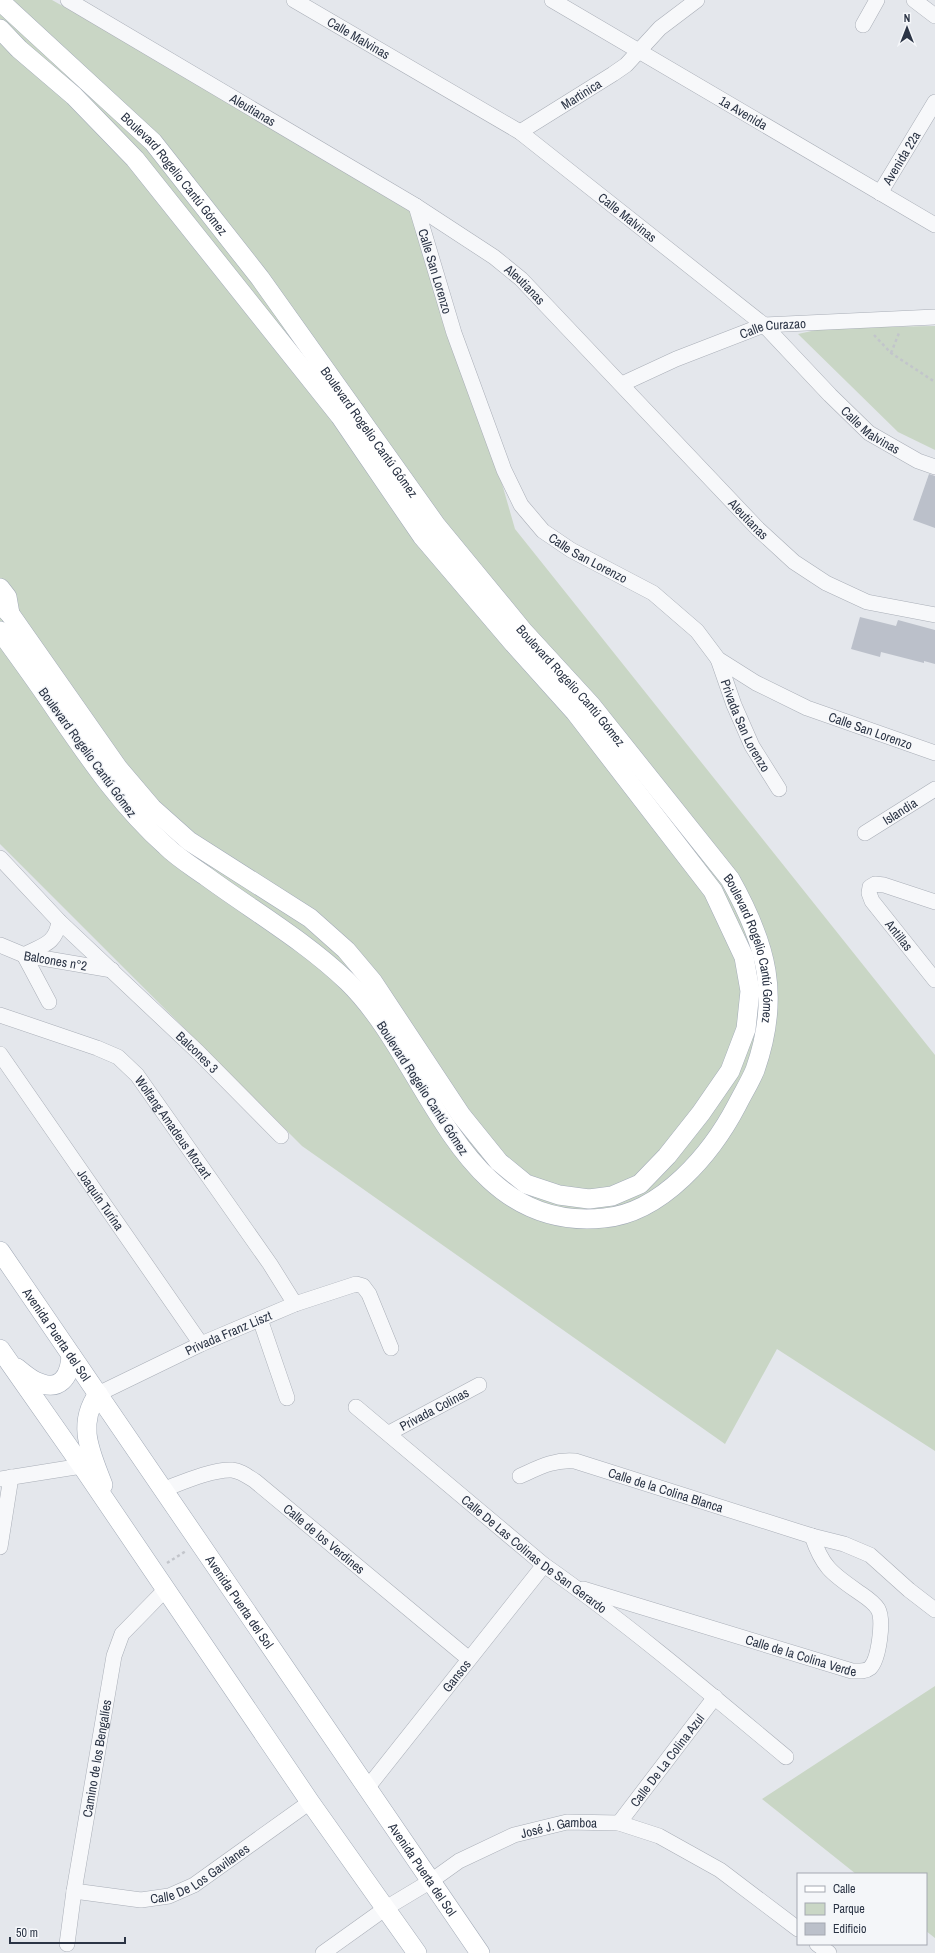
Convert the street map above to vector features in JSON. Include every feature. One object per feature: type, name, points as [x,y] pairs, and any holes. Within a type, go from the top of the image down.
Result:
[{"type":"main road","name":"Boulevard Rogelio Cantú Gómez","points":[[0,1],[152,142],[260,278],[436,525],[524,632],[591,705],[730,879],[746,908],[763,950],[769,990],[768,1023],[754,1072],[726,1126],[688,1173],[649,1204],[622,1217],[589,1220],[557,1217],[516,1202],[487,1178],[461,1149],[396,1046],[360,994],[325,960],[169,850],[138,820],[90,760],[0,631]]},
{"type":"main road","name":"Boulevard Rogelio Cantú Gómez","points":[[0,29],[19,49],[74,96],[135,159],[340,416],[422,536],[514,644],[575,712],[713,891],[744,957],[750,991],[746,1029],[730,1071],[701,1113],[668,1156],[640,1184],[612,1196],[589,1199],[559,1195],[526,1184],[499,1162],[460,1115],[373,982],[346,950],[310,918],[189,841],[152,808],[118,768],[5,609]]},
{"type":"main road","points":[[0,588],[7,597],[5,609]]},
{"type":"main road","name":"Avenida Puerta del Sol","points":[[0,1250],[162,1490],[368,1787],[480,1953]]},
{"type":"main road","points":[[0,1272],[22,1283]]},
{"type":"main road","points":[[5,1356],[36,1381],[47,1384],[59,1384],[66,1378],[71,1369],[71,1355]]},
{"type":"main road","points":[[5,1356],[82,1466],[310,1802],[417,1953]]},
{"type":"main road","points":[[98,1394],[90,1405],[87,1415],[86,1430],[90,1448],[116,1518]]},
{"type":"street","name":"Aleutianas","points":[[68,0],[416,206],[494,257],[521,279],[758,529],[794,562],[826,583],[868,602],[935,615]]},
{"type":"street","name":"Calle Malvinas","points":[[294,0],[520,132],[764,325],[830,395],[869,433],[918,461],[935,467]]},
{"type":"street","name":"1a Avenida","points":[[552,0],[935,225]]},
{"type":"street","name":"Martinica","points":[[520,132],[626,65],[660,28],[697,0]]},
{"type":"street","points":[[863,25],[877,0]]},
{"type":"street","points":[[914,0],[935,16]]},
{"type":"street","name":"Avenida 22a","points":[[880,192],[935,102]]},
{"type":"street","name":"Calle San Lorenzo","points":[[416,206],[454,333],[504,470],[521,505],[543,531],[571,550],[653,593],[697,631],[718,658],[756,683],[807,708],[935,753]]},
{"type":"street","name":"Calle Curazao","points":[[622,384],[676,359],[764,325],[935,317]]},
{"type":"street","name":"Privada San Lorenzo","points":[[718,658],[734,705],[752,746],[779,789]]},
{"type":"street","name":"Islandia","points":[[865,834],[935,789]]},
{"type":"street","name":"Balcones 3","points":[[0,858],[59,921],[198,1052],[281,1136]]},
{"type":"street","name":"Antillas","points":[[935,902],[884,885],[875,884],[870,887],[869,893],[872,901],[935,980]]},
{"type":"street","points":[[49,1002],[24,955],[51,940],[57,933],[59,921]]},
{"type":"street","name":"Balcones n°2","points":[[0,945],[24,955],[112,970]]},
{"type":"street","name":"Wolfang Amadeus Mozart","points":[[0,1015],[97,1048],[118,1057],[137,1075],[270,1264],[295,1304]]},
{"type":"street","name":"Joaquín Turína","points":[[0,1054],[201,1344]]},
{"type":"street","name":"Privada Franz Liszt","points":[[98,1394],[201,1344],[295,1304],[356,1284],[363,1286],[369,1294],[391,1348]]},
{"type":"street","points":[[260,1319],[286,1398]]},
{"type":"street","name":"Privada Colinas","points":[[389,1433],[479,1385]]},
{"type":"street","name":"Calle De Las Colinas De San Gerardo","points":[[356,1407],[389,1433],[544,1565],[576,1587],[786,1757]]},
{"type":"street","name":"Calle de la Colina Blanca","points":[[520,1476],[552,1462],[564,1460],[575,1461],[812,1536],[844,1544],[870,1555],[909,1590],[935,1610]]},
{"type":"street","points":[[0,1547],[6,1478],[82,1466]]},
{"type":"street","name":"Calle de los Verdines","points":[[162,1490],[213,1473],[231,1470],[242,1473],[255,1480],[469,1659]]},
{"type":"street","name":"Calle de la Colina Verde","points":[[576,1587],[852,1670],[863,1671],[870,1668],[876,1659],[882,1619],[877,1608],[870,1600],[837,1577],[826,1566],[818,1553],[812,1536]]},
{"type":"street","name":"Gansos","points":[[368,1787],[544,1565]]},
{"type":"street","name":"Camino de los Bengalíes","points":[[67,1944],[74,1890],[114,1656],[122,1634],[165,1590]]},
{"type":"street","name":"Calle De La Colina Azul","points":[[619,1823],[715,1698]]},
{"type":"street","name":"Calle De Los Gavilanes","points":[[74,1890],[141,1900],[169,1896],[194,1885],[310,1802]]},
{"type":"street","name":"José J. Gamboa","points":[[323,1953],[386,1908],[431,1881],[459,1861],[514,1835],[567,1822],[619,1823],[659,1836],[720,1870],[797,1928]]},
{"type":"path","points":[[891,353],[905,319]]},
{"type":"path","points":[[859,320],[891,353],[935,382]]},
{"type":"path","points":[[153,1572],[199,1543]]},
{"type":"green space","points":[[0,0],[52,0],[423,209],[515,529],[935,1055],[935,1451],[777,1349],[725,1444],[302,1146],[0,844]]},
{"type":"green space","points":[[935,326],[935,450],[898,432],[798,334],[825,328]]},
{"type":"green space","points":[[935,1686],[935,1938],[927,1932],[927,1873],[855,1873],[762,1799]]},
{"type":"building","points":[[929,474],[935,476],[935,528],[913,520]]},
{"type":"building","points":[[860,617],[896,626],[898,620],[935,630],[935,664],[924,661],[924,663],[881,652],[880,657],[851,649]]}]
